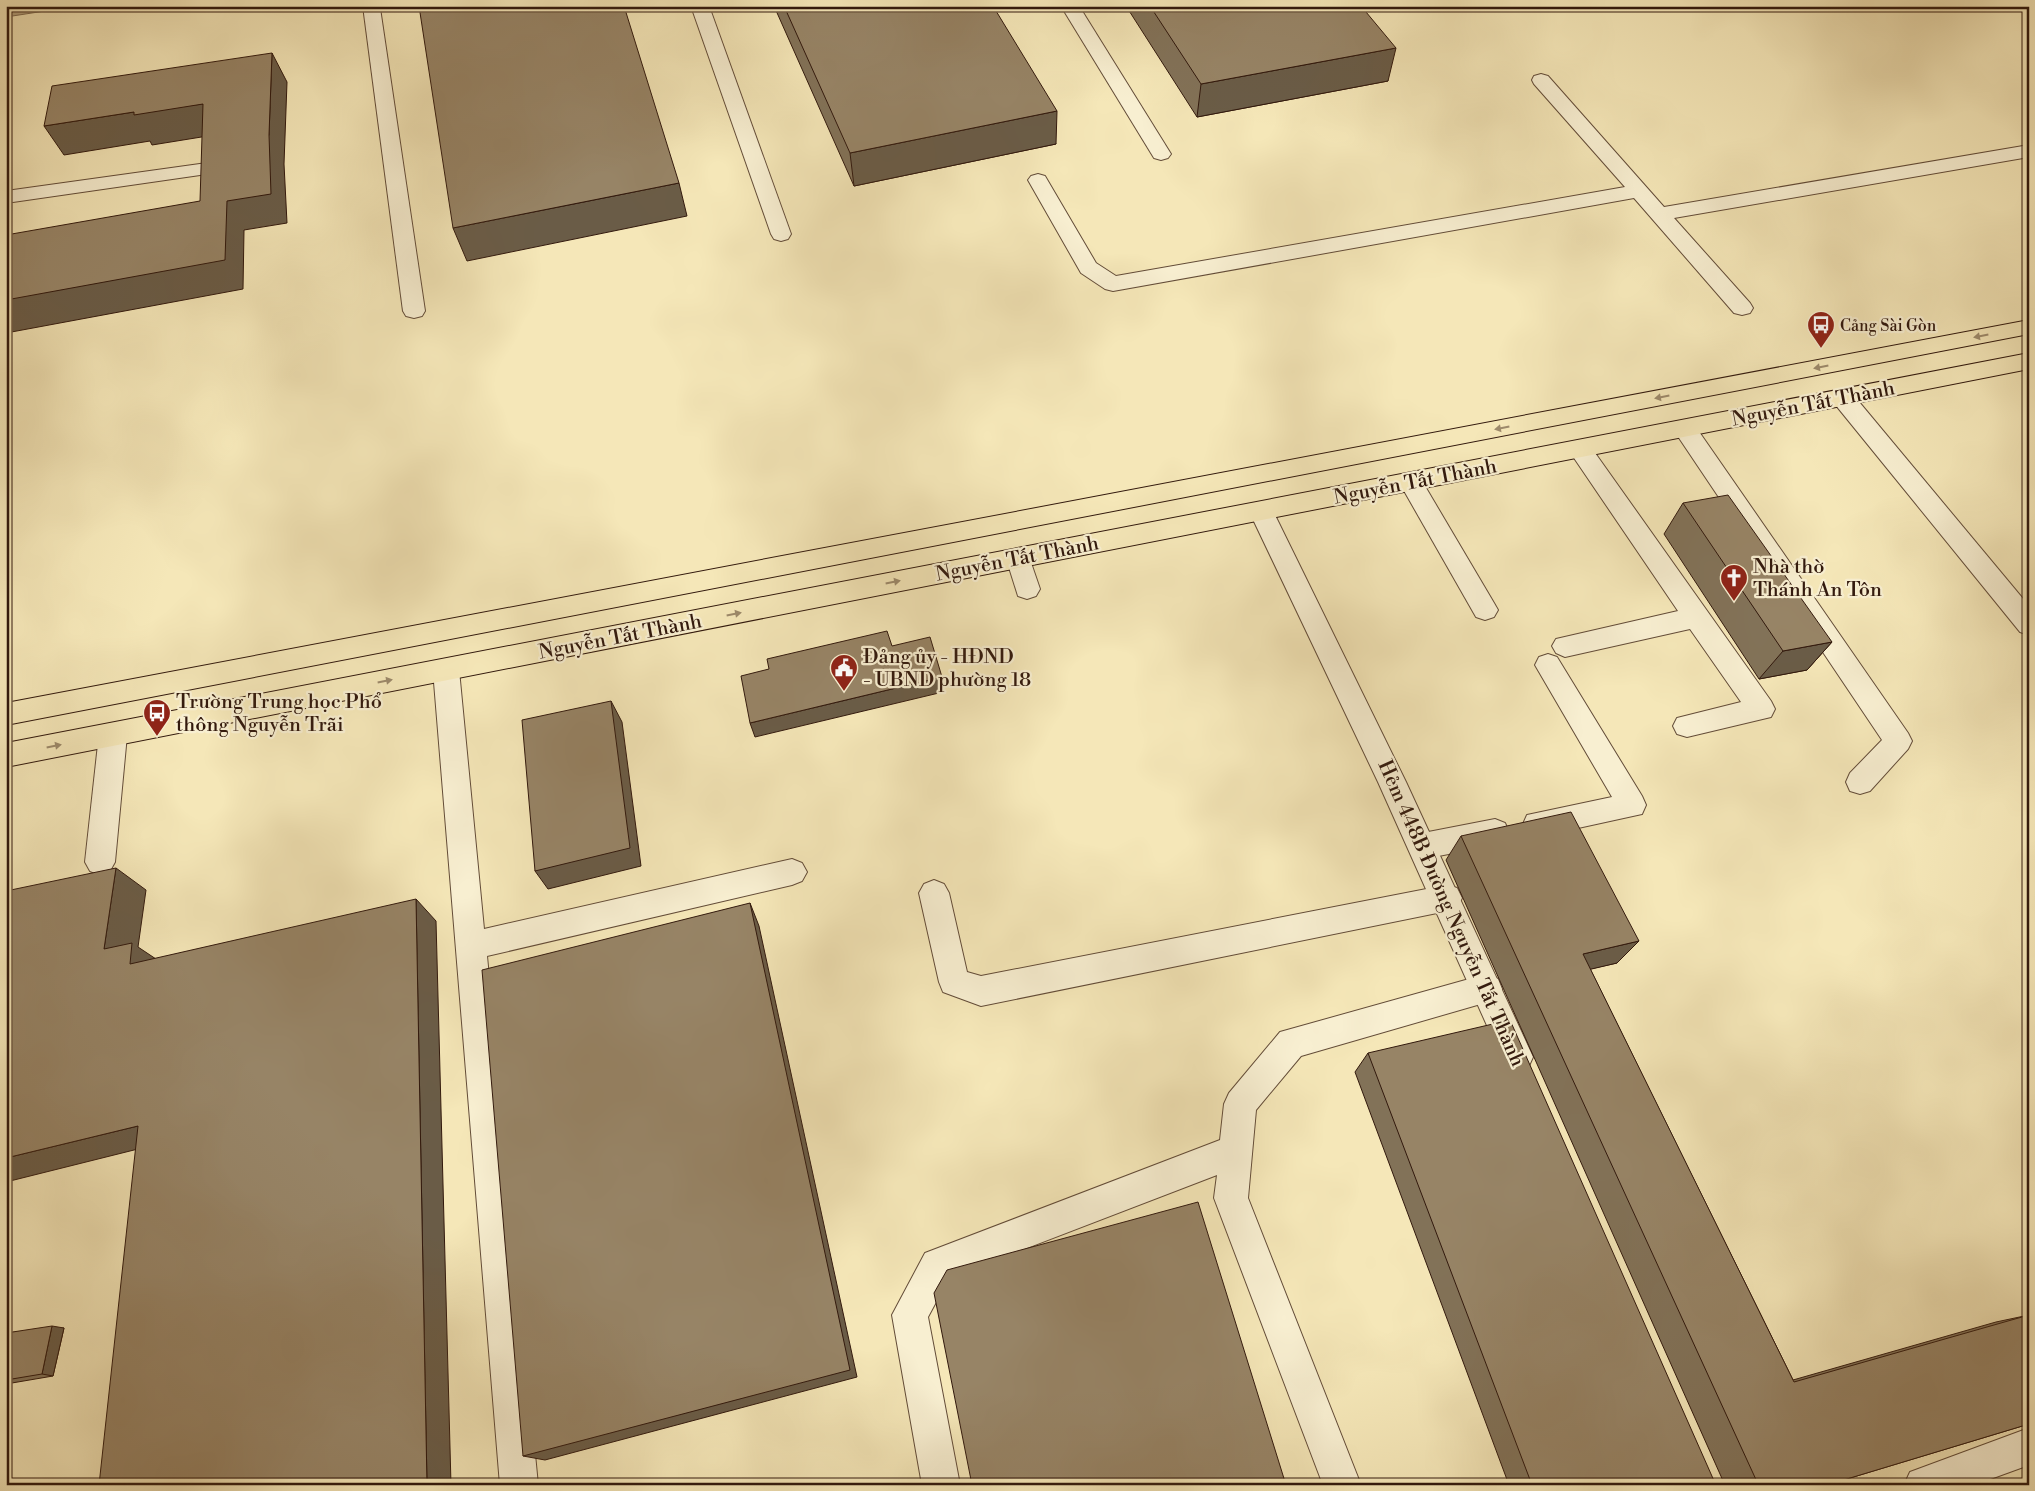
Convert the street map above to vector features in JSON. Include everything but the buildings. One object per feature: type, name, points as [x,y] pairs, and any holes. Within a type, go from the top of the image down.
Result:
[{"type":"main road","name":"Nguyễn Tất Thành","points":[[6,714],[2029,327]]},
{"type":"main road","name":"Nguyễn Tất Thành","points":[[6,755],[2029,361]]},
{"type":"street","points":[[700,6],[781,234]]},
{"type":"street","points":[[1070,6],[1161,154]]},
{"type":"street","points":[[371,8],[414,311]]},
{"type":"street","points":[[1541,80],[1742,308]]},
{"type":"street","points":[[1660,214],[2029,151]]},
{"type":"street","points":[[6,197],[207,169]]},
{"type":"street","points":[[1038,180],[1088,268],[1114,284],[1639,191]]},
{"type":"street","points":[[1842,397],[2029,625]]},
{"type":"street","points":[[1685,428],[1898,741],[1860,782]]},
{"type":"street","points":[[1580,449],[1761,708],[1687,726]]},
{"type":"street","points":[[1410,482],[1485,610]]},
{"type":"street","name":"Hẻm 448B Đường Nguyễn Tất Thành","points":[[1260,511],[1338,665],[1447,898],[1527,1079]]},
{"type":"street","points":[[1018,558],[1027,589]]},
{"type":"street","points":[[1422,846],[1632,805],[1557,655],[1696,617]]},
{"type":"street","points":[[446,670],[519,1485]]},
{"type":"street","points":[[100,862],[113,735]]},
{"type":"street","points":[[471,946],[792,872]]},
{"type":"street","points":[[934,893],[954,982],[981,991],[1447,898]]},
{"type":"street","points":[[1342,1485],[1231,1198],[1240,1104],[1291,1043],[1487,989]]},
{"type":"street","points":[[941,1485],[910,1315],[937,1265],[1235,1151]]},
{"type":"street","points":[[1923,1485],[2029,1446]]},
{"type":"shaded area","points":[[6,6],[77,6],[6,17]]},
{"type":"place","name":"Cảng Sài Gòn","points":[[1821,349]]},
{"type":"place","name":"Nhà thờ Thánh An Tôn","points":[[1734,602]]},
{"type":"place","name":"Đảng ủy - HĐND - UBND phường 18","points":[[844,692]]},
{"type":"place","name":"Trường Trung học Phổ thông Nguyễn Trãi","points":[[157,737]]}]
